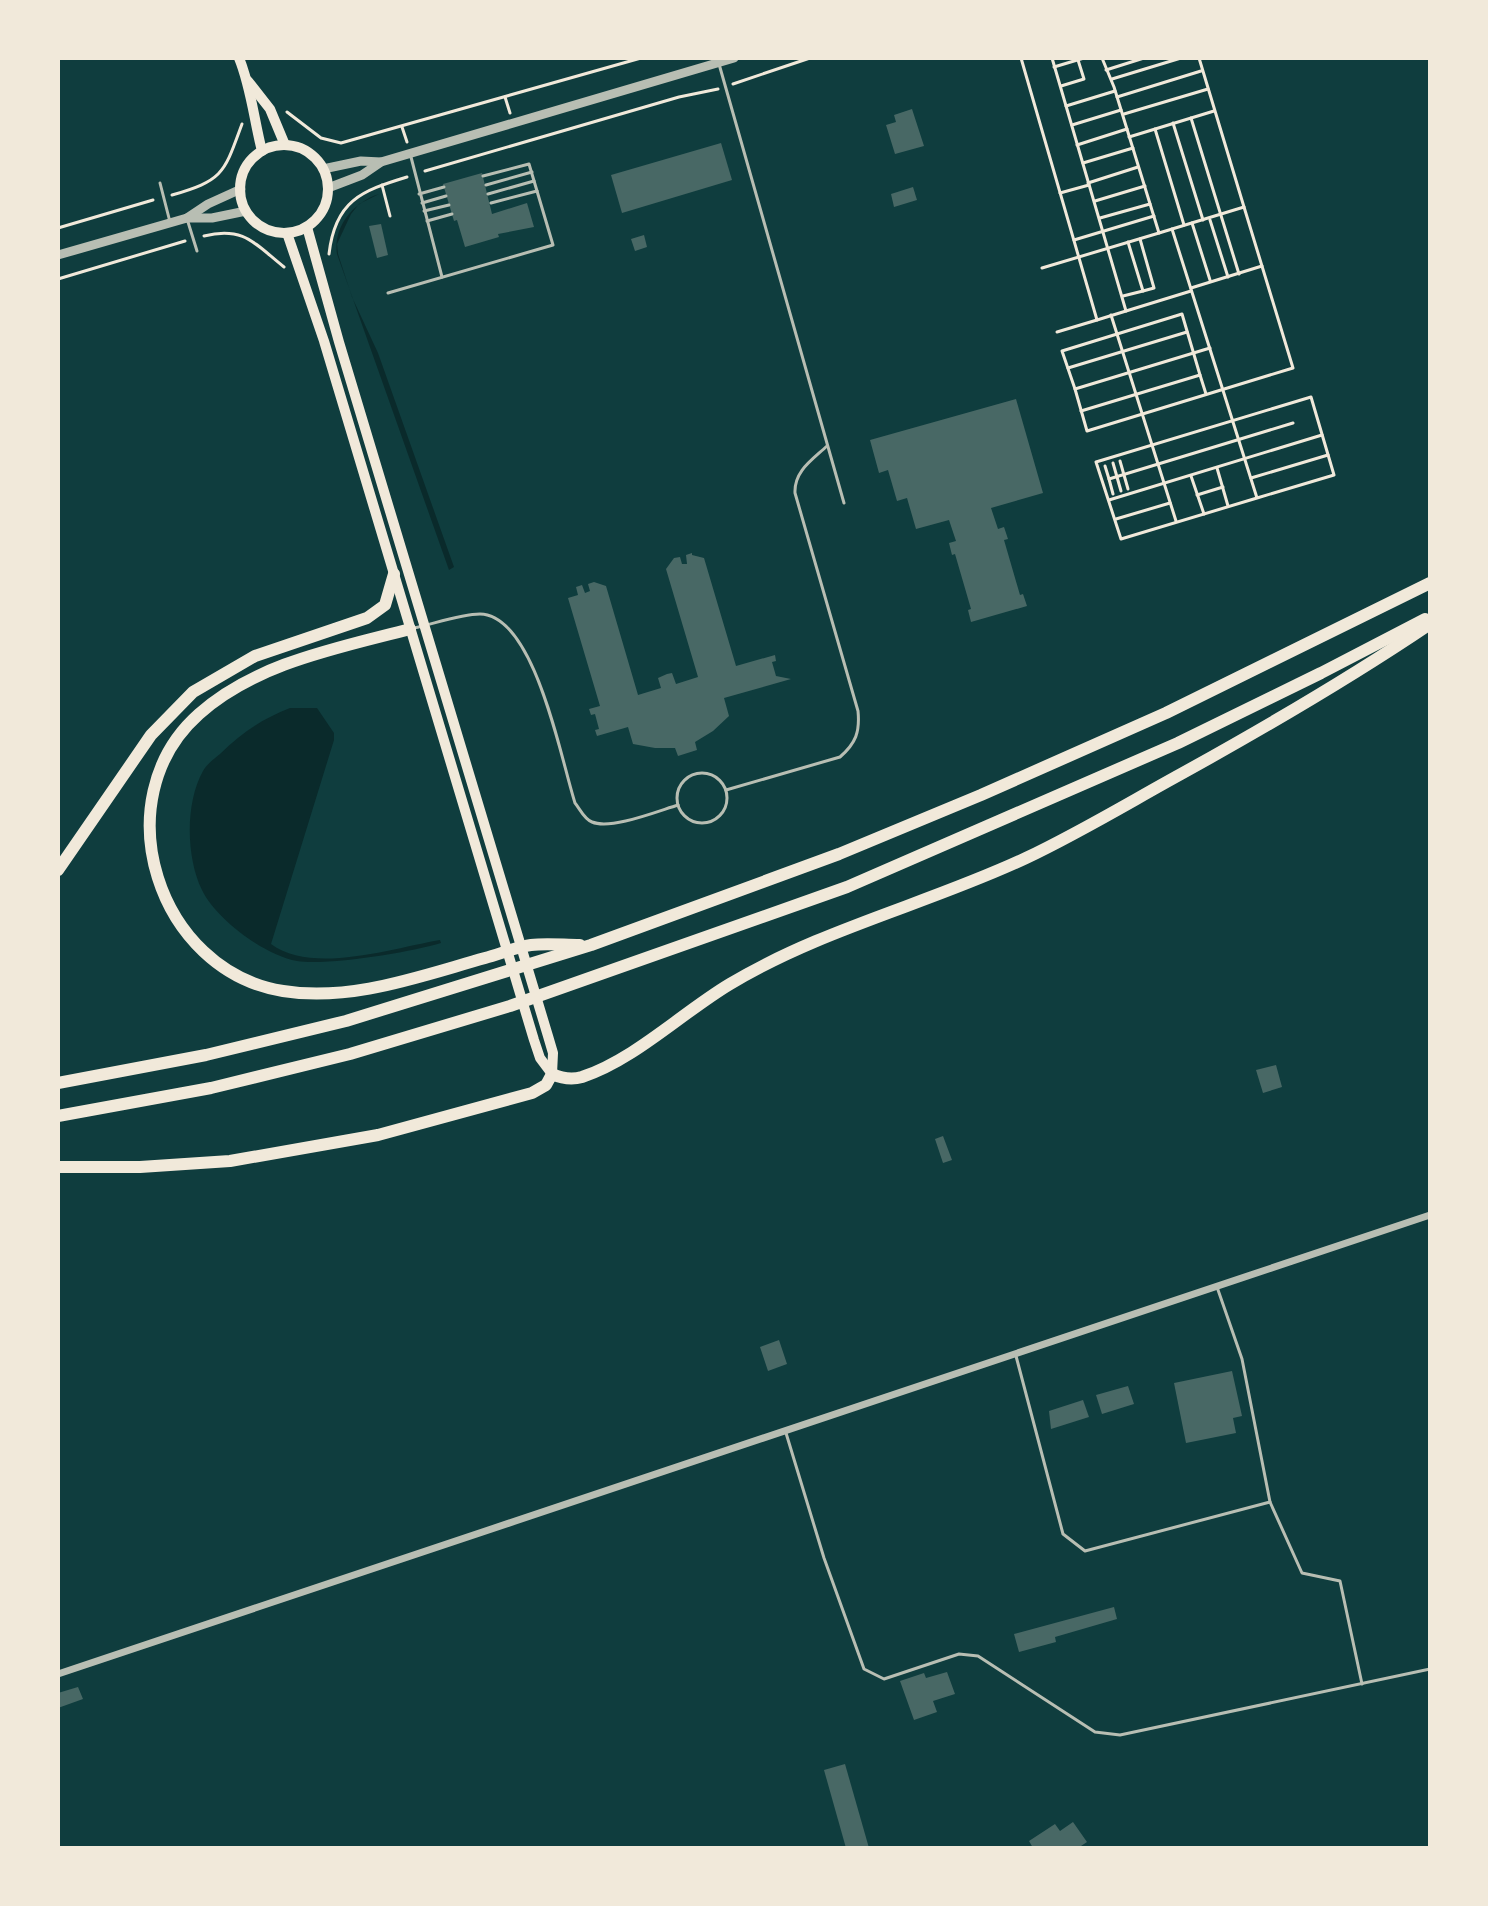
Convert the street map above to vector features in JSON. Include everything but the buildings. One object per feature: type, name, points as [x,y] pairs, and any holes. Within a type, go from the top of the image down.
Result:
[{"type":"highway","points":[[58,870],[151,735],[193,692],[255,656],[367,618],[385,605],[394,574]]},
{"type":"highway","points":[[58,1083],[206,1055],[346,1021],[591,945],[839,854],[981,795],[1166,713],[1430,583]]},
{"type":"highway","points":[[58,1116],[211,1088],[350,1054],[510,1006],[847,887],[1178,743],[1430,616]]},
{"type":"highway","points":[[58,1167],[140,1167],[230,1161],[363,1138],[460,1114],[532,1093],[546,1085],[552,1074],[565,1078],[581,1077],[644,1044],[689,1010],[753,971],[1025,859],[1370,665],[1430,624]]},
{"type":"highway","points":[[410,629],[329,650],[259,675],[224,694],[197,715],[166,757],[154,788],[150,814],[149,844],[156,876],[184,932],[209,956],[257,984],[283,991],[336,993],[402,981],[532,945],[591,945]]},
{"type":"main road","points":[[239,58],[248,81],[262,151]]},
{"type":"main road","points":[[248,81],[270,109],[285,145]]},
{"type":"main road","points":[[285,145],[307,152],[323,169],[328,188],[323,210],[307,227],[287,233],[263,228],[246,211],[241,189],[246,167],[262,151],[285,145]]},
{"type":"main road","points":[[307,227],[553,1053],[552,1074]]},
{"type":"main road","points":[[287,233],[324,341],[534,1040],[540,1058],[552,1074]]},
{"type":"street","points":[[328,188],[362,175],[381,162],[734,58]]},
{"type":"street","points":[[323,169],[361,161],[381,162]]},
{"type":"street","points":[[187,218],[241,189]]},
{"type":"street","points":[[58,255],[187,218],[212,218],[246,211]]},
{"type":"street","points":[[58,1674],[1430,1215]]},
{"type":"lane","points":[[719,62],[844,503]]},
{"type":"lane","points":[[410,153],[442,277]]},
{"type":"lane","points":[[388,293],[553,245],[529,164],[483,176]]},
{"type":"lane","points":[[486,185],[532,172]]},
{"type":"lane","points":[[488,194],[534,181]]},
{"type":"lane","points":[[160,183],[170,223]]},
{"type":"lane","points":[[419,194],[444,187]]},
{"type":"lane","points":[[491,203],[537,191]]},
{"type":"lane","points":[[422,203],[446,196]]},
{"type":"lane","points":[[424,211],[449,205]]},
{"type":"lane","points":[[427,221],[452,214]]},
{"type":"lane","points":[[187,218],[197,251]]},
{"type":"lane","points":[[726,790],[840,757],[853,745],[859,727],[858,711],[795,493],[795,482],[800,471],[827,446]]},
{"type":"lane","points":[[410,629],[480,614],[504,624],[518,637],[539,684],[575,803],[587,819],[601,824],[617,822],[678,805]]},
{"type":"lane","points":[[694,774],[710,774],[726,790],[725,806],[709,822],[694,822],[681,812],[678,805],[677,797],[682,783],[694,774]]},
{"type":"lane","points":[[1216,1286],[1242,1359],[1270,1502],[1302,1573],[1340,1581],[1362,1684]]},
{"type":"lane","points":[[1015,1353],[1063,1534],[1085,1551],[1270,1502]]},
{"type":"lane","points":[[785,1430],[824,1558],[864,1669],[884,1679],[959,1654],[978,1656],[1095,1732],[1120,1735],[1430,1669]]},
{"type":"path","points":[[270,109],[282,109],[321,138],[341,143],[641,58]]},
{"type":"path","points":[[1021,58],[1097,320]]},
{"type":"path","points":[[1052,58],[1126,311]]},
{"type":"path","points":[[1102,58],[1159,233]]},
{"type":"path","points":[[1106,70],[1144,58]]},
{"type":"path","points":[[1110,79],[1181,58]]},
{"type":"path","points":[[1199,58],[1293,368],[1142,415],[1087,431],[1062,351],[1182,314],[1206,395]]},
{"type":"path","points":[[1054,67],[1081,59],[1084,79],[1060,86]]},
{"type":"path","points":[[1117,97],[1203,70]]},
{"type":"path","points":[[1072,125],[1208,89]]},
{"type":"path","points":[[1066,106],[1115,91]]},
{"type":"path","points":[[1129,137],[1215,110]]},
{"type":"path","points":[[58,228],[197,188],[220,175],[230,158],[244,119],[253,114]]},
{"type":"path","points":[[1191,118],[1239,274]]},
{"type":"path","points":[[1173,123],[1203,220]]},
{"type":"path","points":[[1077,145],[1127,129]]},
{"type":"path","points":[[1155,129],[1185,225]]},
{"type":"path","points":[[1083,163],[1133,148]]},
{"type":"path","points":[[1060,193],[1139,167]]},
{"type":"path","points":[[382,185],[390,216]]},
{"type":"path","points":[[1094,201],[1145,186]]},
{"type":"path","points":[[1099,219],[1150,204]]},
{"type":"path","points":[[1042,268],[1244,207]]},
{"type":"path","points":[[1074,240],[1154,216]]},
{"type":"path","points":[[1209,218],[1228,277]]},
{"type":"path","points":[[1192,223],[1211,282]]},
{"type":"path","points":[[1172,229],[1257,498]]},
{"type":"path","points":[[1140,239],[1154,288]]},
{"type":"path","points":[[1128,242],[1143,291]]},
{"type":"path","points":[[1057,332],[1262,266]]},
{"type":"path","points":[[1122,297],[1161,286]]},
{"type":"path","points":[[1111,315],[1176,522]]},
{"type":"path","points":[[1068,368],[1187,332]]},
{"type":"path","points":[[1075,389],[1210,348]]},
{"type":"path","points":[[1081,411],[1200,375]]},
{"type":"path","points":[[1311,397],[1334,475],[1121,539],[1096,462],[1233,420],[1311,397]]},
{"type":"path","points":[[1109,479],[1293,423]]},
{"type":"path","points":[[1109,500],[1322,435]]},
{"type":"path","points":[[1251,478],[1328,455]]},
{"type":"path","points":[[1120,461],[1128,489]]},
{"type":"path","points":[[1113,463],[1121,491]]},
{"type":"path","points":[[1105,466],[1113,494]]},
{"type":"path","points":[[1217,468],[1228,507]]},
{"type":"path","points":[[1191,475],[1204,514]]},
{"type":"path","points":[[1197,495],[1223,487]]},
{"type":"path","points":[[1115,520],[1170,503]]},
{"type":"water","points":[[357,206],[351,214],[337,244],[342,225]]},
{"type":"water","points":[[353,299],[378,353],[454,567],[449,570]]},
{"type":"water","points":[[290,708],[317,708],[334,733],[334,740],[271,944],[288,953],[308,958],[330,958],[353,957],[440,940],[441,943],[369,957],[328,962],[297,961],[256,944],[230,924],[209,901],[197,877],[191,846],[191,814],[197,784],[206,767],[236,740],[261,722]]}]
